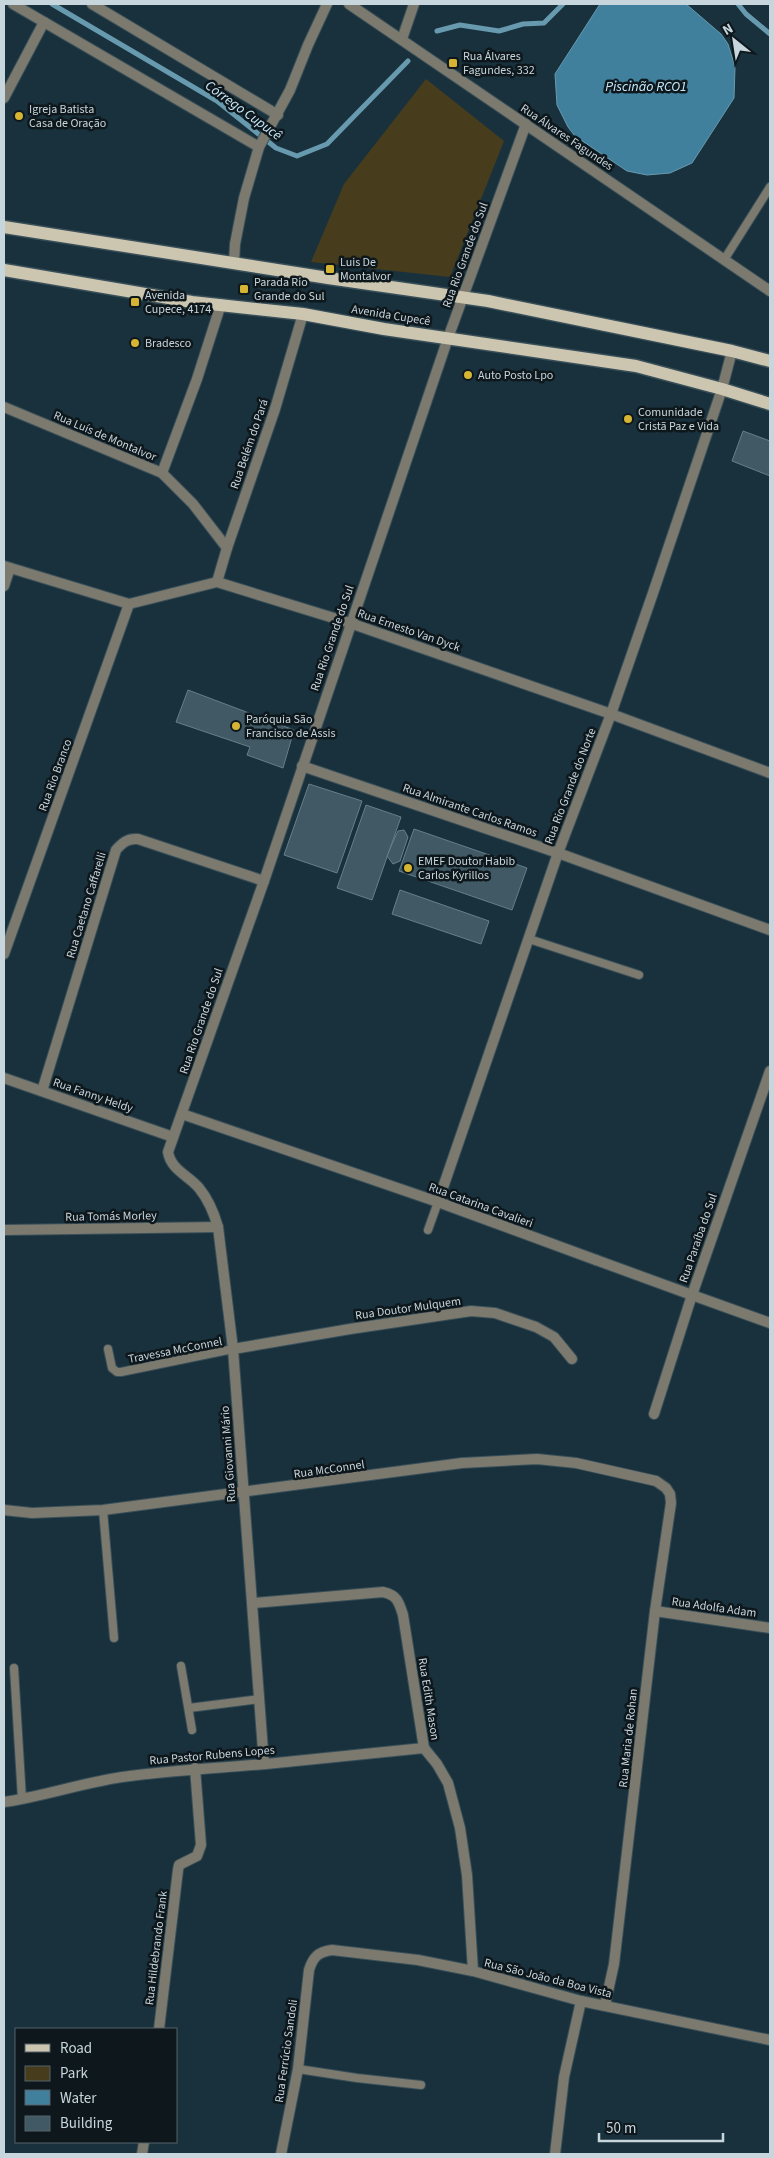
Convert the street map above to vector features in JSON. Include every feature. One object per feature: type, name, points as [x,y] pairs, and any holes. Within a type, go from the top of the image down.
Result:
[{"type":"main road","points":[[4,227],[462,297],[732,351],[770,361]]},
{"type":"main road","name":"Avenida Cupecê","points":[[4,270],[192,302],[303,314],[636,366],[770,404]]},
{"type":"street","points":[[12,4],[260,144]]},
{"type":"street","points":[[92,4],[277,116]]},
{"type":"street","points":[[234,263],[235,244],[244,198],[260,144],[290,90],[327,4]]},
{"type":"street","name":"Rua Álvares Fagundes","points":[[349,4],[770,291]]},
{"type":"street","points":[[402,39],[414,4]]},
{"type":"street","points":[[4,98],[44,22]]},
{"type":"street","name":"Rua Rio Grande do Sul","points":[[169,1161],[168,1152],[173,1137],[264,881],[462,297],[526,124]]},
{"type":"street","points":[[162,474],[197,379],[221,304]]},
{"type":"street","name":"Rua Belém do Pará","points":[[216,582],[226,548],[275,409],[303,314]]},
{"type":"street","name":"Rua Rio Grande do Norte","points":[[438,1202],[558,853],[611,714],[722,389],[732,351]]},
{"type":"street","name":"Rua Luís de Montalvor","points":[[4,407],[162,474],[193,504],[226,548]]},
{"type":"street","points":[[4,586],[7,567],[129,604],[216,582]]},
{"type":"street","name":"Rua Ernesto Van Dyck","points":[[216,582],[350,623],[611,714],[770,773]]},
{"type":"street","name":"Rua Rio Branco","points":[[4,954],[129,604]]},
{"type":"street","name":"Rua Almirante Carlos Ramos","points":[[302,766],[558,853],[770,930]]},
{"type":"street","name":"Rua Caetano Caffarelli","points":[[42,1091],[116,850],[121,845],[132,838],[138,839],[264,881]]},
{"type":"street","name":"Rua Paraíba do Sul","points":[[654,1414],[692,1295],[770,1071]]},
{"type":"street","name":"Rua Fanny Heldy","points":[[4,1078],[173,1137]]},
{"type":"street","name":"Rua Catarina Cavalieri","points":[[182,1114],[438,1202],[770,1323]]},
{"type":"street","name":"Rua Giovanni Mário","points":[[169,1161],[198,1186],[212,1209],[218,1227],[233,1349],[264,1764]]},
{"type":"street","name":"Rua Tomás Morley","points":[[4,1230],[218,1227]]},
{"type":"street","name":"Rua Doutor Mulquem","points":[[233,1349],[471,1312],[495,1314],[536,1327],[554,1337],[572,1359]]},
{"type":"street","name":"Rua McConnel","points":[[4,1510],[32,1513],[103,1510],[462,1464],[537,1459],[576,1463],[656,1481]]},
{"type":"street","name":"Rua Maria de Rohan","points":[[605,2005],[614,1964],[655,1611],[671,1503],[670,1494],[666,1488],[656,1481]]},
{"type":"street","name":"Rua Edith Mason","points":[[253,1603],[383,1592],[393,1594],[399,1601],[403,1615],[424,1748],[437,1764],[448,1783],[460,1828],[467,1876],[473,1971]]},
{"type":"street","name":"Rua Adolfa Adam","points":[[655,1611],[770,1628]]},
{"type":"street","name":"Rua Pastor Rubens Lopes","points":[[4,1802],[97,1781],[195,1768],[264,1764],[424,1748]]},
{"type":"street","name":"Rua Hildebrando Frank","points":[[159,2028],[179,1865],[197,1856],[201,1845],[195,1768]]},
{"type":"street","name":"Rua São João da Boa Vista","points":[[319,1954],[332,1950],[408,1959],[473,1971],[581,2001],[770,2040]]},
{"type":"street","name":"Rua Ferrúcio Sandoli","points":[[281,2154],[298,2068],[309,1970],[314,1957],[319,1954]]},
{"type":"street","points":[[555,2154],[564,2077],[581,2001]]},
{"type":"lane","points":[[724,260],[770,187]]},
{"type":"lane","points":[[528,940],[639,975]]},
{"type":"lane","name":"Rua Rio Grande do Norte","points":[[428,1230],[438,1202]]},
{"type":"lane","name":"Travessa McConnel","points":[[108,1349],[112,1368],[117,1372],[233,1349]]},
{"type":"lane","points":[[103,1510],[114,1638]]},
{"type":"lane","points":[[181,1666],[192,1730]]},
{"type":"lane","points":[[14,1668],[22,1799]]},
{"type":"lane","points":[[189,1708],[260,1699]]},
{"type":"lane","points":[[298,2068],[357,2078],[421,2085]]},
{"type":"green space","points":[[426,79],[504,141],[450,277],[311,262],[344,184]]},
{"type":"water","name":"Piscinão RCO1","points":[[600,4],[686,4],[721,34],[728,44],[735,67],[734,98],[692,163],[670,173],[647,175],[627,171],[575,136],[568,127],[557,105],[555,74]]},
{"type":"building","points":[[743,431],[770,441],[770,476],[732,461]]},
{"type":"building","name":"Paróquia São Francisco de Assis","points":[[188,690],[294,730],[283,768],[247,755],[250,747],[176,722]]},
{"type":"building","points":[[309,784],[362,801],[337,873],[284,855]]},
{"type":"building","points":[[366,805],[401,817],[372,900],[337,888]]},
{"type":"building","points":[[414,829],[527,868],[512,910],[399,871]]},
{"type":"building","points":[[404,830],[408,837],[400,861],[393,864],[387,856],[398,831]]},
{"type":"building","points":[[400,890],[489,921],[481,944],[392,914]]},
{"type":"waterway","name":"Córrego Cupucê","points":[[52,4],[217,101],[276,148],[297,156],[327,144],[408,61]]},
{"type":"waterway","name":"Córrego Cupucê","points":[[437,31],[460,25],[499,31],[523,24],[544,23],[563,4]]},
{"type":"waterway","points":[[738,4],[746,14],[770,34]]},
{"type":"place","name":"Rua Álvares Fagundes, 332","points":[[453,63]]},
{"type":"place","name":"Igreja Batista Casa de Oração","points":[[19,116]]},
{"type":"place","name":"Luis De Montalvor","points":[[330,269]]},
{"type":"place","name":"Parada Rio Grande do Sul","points":[[244,289]]},
{"type":"place","name":"Avenida Cupece, 4174","points":[[135,302]]},
{"type":"place","name":"Bradesco","points":[[135,343]]},
{"type":"place","name":"Auto Posto Lpo","points":[[468,375]]},
{"type":"place","name":"Comunidade Cristã Paz e Vida","points":[[628,419]]},
{"type":"place","name":"Paróquia São Francisco de Assis","points":[[236,726]]},
{"type":"place","name":"EMEF Doutor Habib Carlos Kyrillos","points":[[408,868]]}]
